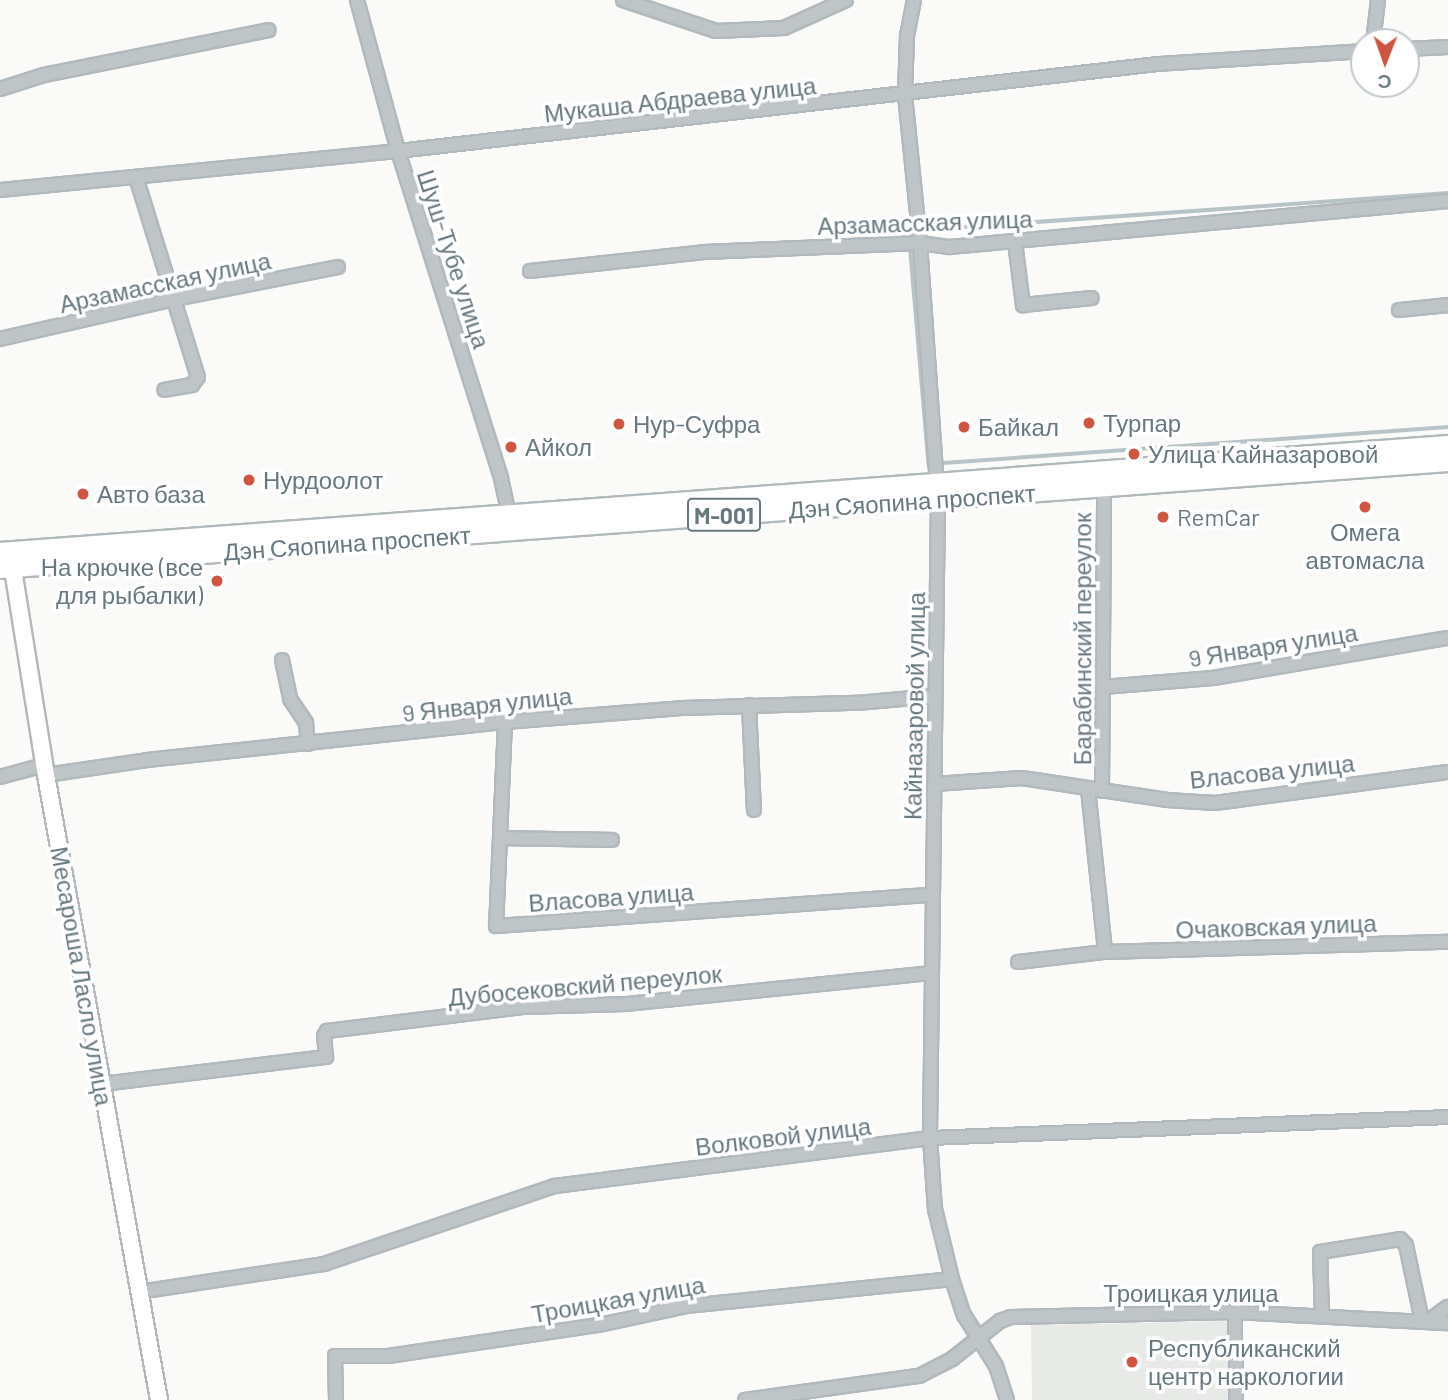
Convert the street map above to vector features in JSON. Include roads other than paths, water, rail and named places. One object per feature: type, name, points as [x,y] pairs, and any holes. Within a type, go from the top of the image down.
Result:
[{"type":"main road","name":"Дэн Сяопина проспект","points":[[6,560],[511,531],[937,491],[1104,488],[1448,445]]},
{"type":"main road","name":"Дэн Сяопина проспект","points":[[6,560],[509,512],[937,491],[1235,470],[1448,462]]},
{"type":"street","name":"Шуш-Тубе улица","points":[[357,0],[398,151],[509,512],[511,531]]},
{"type":"street","points":[[623,0],[716,31],[785,28],[846,0]]},
{"type":"street","name":"Кайназаровой улица","points":[[914,0],[907,34],[905,95],[920,243],[937,491],[930,1138],[935,1209],[952,1279],[964,1315],[996,1366],[1007,1400]]},
{"type":"street","points":[[1375,28],[1378,0]]},
{"type":"street","points":[[0,89],[44,75],[268,30]]},
{"type":"street","points":[[1420,48],[1448,47]]},
{"type":"street","name":"Мукаша Абдраева улица","points":[[0,190],[398,151],[1158,64],[1350,52]]},
{"type":"street","points":[[136,177],[198,377],[192,386],[164,390]]},
{"type":"street","name":"Арзамасская улица","points":[[530,271],[704,252],[920,243],[950,247],[1448,201]]},
{"type":"street","points":[[1015,242],[1023,305],[1092,298]]},
{"type":"street","name":"Арзамасская улица","points":[[0,339],[175,299],[338,267]]},
{"type":"street","points":[[1399,310],[1448,305]]},
{"type":"street","name":"Барабинский переулок","points":[[1102,791],[1104,488]]},
{"type":"street","name":"Месароша Ласло улица","points":[[6,560],[159,1400]]},
{"type":"street","name":"9 Января улица","points":[[1103,687],[1213,678],[1448,638]]},
{"type":"street","points":[[282,660],[290,699],[306,723],[308,744]]},
{"type":"street","name":"9 Января улица","points":[[0,777],[505,722],[749,705],[857,703],[935,696]]},
{"type":"street","points":[[749,705],[754,810]]},
{"type":"street","name":"Власова улица","points":[[505,722],[496,926],[932,895]]},
{"type":"street","name":"Власова улица","points":[[934,784],[1022,779],[1167,800],[1214,803],[1448,772]]},
{"type":"street","points":[[1088,789],[1105,952]]},
{"type":"street","points":[[501,838],[612,840]]},
{"type":"street","name":"Очаковская улица","points":[[1018,962],[1105,952],[1448,942]]},
{"type":"street","name":"Дубосековский переулок","points":[[102,1084],[326,1057],[324,1036],[327,1031],[523,1007],[626,1004],[931,973]]},
{"type":"street","name":"Волковой улица","points":[[139,1292],[324,1264],[555,1186],[930,1138],[1448,1116]]},
{"type":"street","points":[[1322,1315],[1320,1252],[1400,1239],[1406,1245],[1425,1322],[1448,1307]]},
{"type":"street","name":"Троицкая улица","points":[[336,1400],[335,1356],[388,1356],[599,1325],[687,1306],[952,1279]]},
{"type":"street","points":[[1234,1312],[1236,1400]]},
{"type":"street","name":"Троицкая улица","points":[[745,1400],[919,1376],[979,1340],[1000,1321],[1011,1317],[1234,1312],[1448,1323]]},
{"type":"waterway","points":[[922,230],[1448,193]]},
{"type":"waterway","points":[[915,231],[909,231],[929,464],[1448,427]]},
{"type":"place","name":"Турпар","points":[[1089,423]]},
{"type":"place","name":"Нур-Суфра","points":[[619,424]]},
{"type":"place","name":"Байкал","points":[[964,427]]},
{"type":"place","name":"Айкол","points":[[511,447]]},
{"type":"place","name":"Улица Кайназаровой","points":[[1134,454]]},
{"type":"place","name":"Нурдоолот","points":[[249,480]]},
{"type":"place","name":"Авто база","points":[[83,494]]},
{"type":"place","name":"Омега автомасла","points":[[1365,507]]},
{"type":"place","name":"RemCar","points":[[1163,517]]},
{"type":"place","name":"На крючке (все для рыбалки)","points":[[217,581]]},
{"type":"place","name":"Республиканский центр наркологии","points":[[1132,1362]]}]
